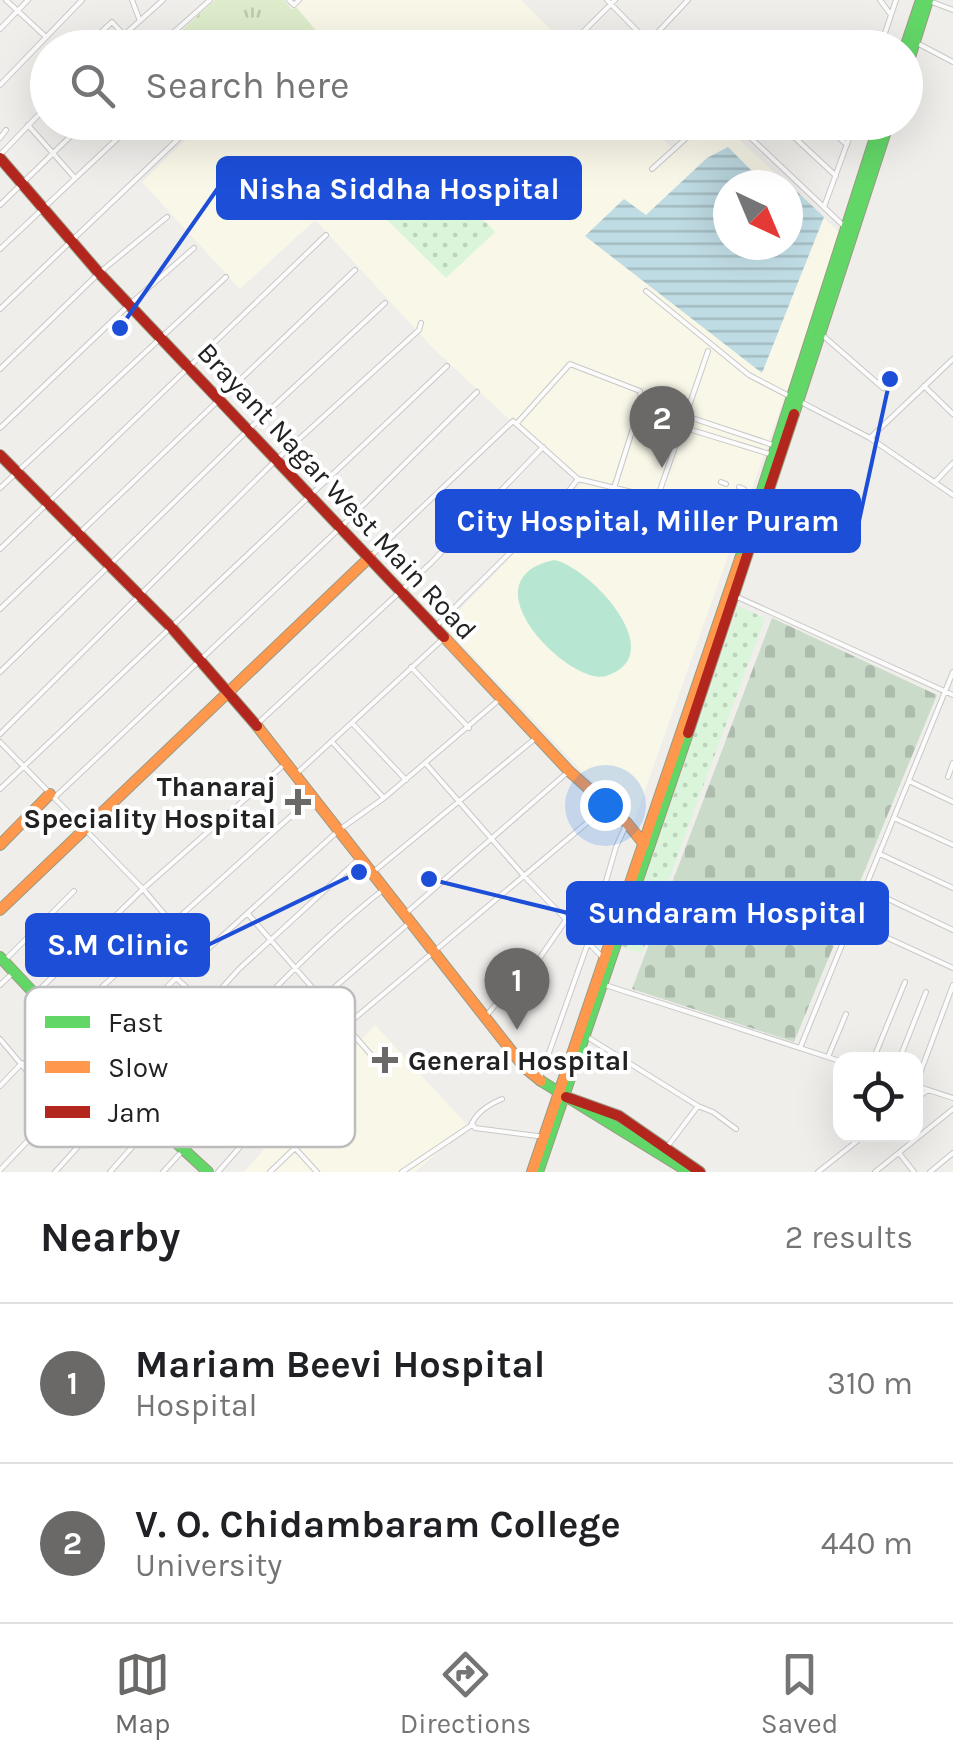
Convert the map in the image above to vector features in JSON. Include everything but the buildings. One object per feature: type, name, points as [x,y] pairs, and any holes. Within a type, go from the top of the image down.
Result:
[{"type":"main road","points":[[915,30],[926,0]]},
{"type":"main road","points":[[646,846],[736,596],[774,450],[820,332],[875,140]]},
{"type":"main road","points":[[535,1172],[882,140]]},
{"type":"main road","name":"Brayant Nagar West Main Road","points":[[0,157],[98,273],[536,737],[609,805],[646,846]]},
{"type":"main road","points":[[0,455],[80,533],[230,692],[539,1081],[561,1095],[589,1104],[700,1172]]},
{"type":"main road","points":[[0,910],[370,557]]},
{"type":"main road","points":[[0,845],[52,796]]},
{"type":"main road","points":[[2,959],[28,987]]},
{"type":"main road","points":[[561,1095],[602,984],[606,962]]},
{"type":"main road","points":[[184,1148],[208,1172]]},
{"type":"main road","points":[[665,1149],[689,1172]]},
{"type":"street","points":[[6,0],[39,30]]},
{"type":"street","points":[[0,29],[28,0]]},
{"type":"street","points":[[53,30],[82,0]]},
{"type":"street","points":[[132,0],[140,21]]},
{"type":"street","points":[[129,30],[163,0]]},
{"type":"street","points":[[176,30],[210,0]]},
{"type":"street","points":[[289,0],[294,6],[299,0]]},
{"type":"street","points":[[659,30],[688,0]]},
{"type":"street","points":[[880,0],[892,15]]},
{"type":"street","points":[[887,30],[896,0]]},
{"type":"street","points":[[926,0],[953,10]]},
{"type":"street","points":[[584,30],[611,1],[637,30]]},
{"type":"street","points":[[923,50],[953,62]]},
{"type":"street","points":[[0,86],[30,54]]},
{"type":"street","points":[[0,157],[28,125]]},
{"type":"street","points":[[0,138],[6,130]]},
{"type":"street","points":[[42,140],[74,178]]},
{"type":"street","points":[[0,205],[67,140]]},
{"type":"street","points":[[0,249],[115,140]]},
{"type":"street","points":[[0,308],[177,140]]},
{"type":"street","points":[[652,169],[684,140]]},
{"type":"street","points":[[753,140],[849,230]]},
{"type":"street","points":[[797,140],[836,176]]},
{"type":"street","points":[[842,140],[847,145]]},
{"type":"street","points":[[824,206],[849,140]]},
{"type":"street","points":[[0,369],[98,273],[168,217]]},
{"type":"street","points":[[0,549],[326,235]]},
{"type":"street","points":[[0,428],[194,248]]},
{"type":"street","points":[[0,609],[356,270]]},
{"type":"street","points":[[0,488],[226,277]]},
{"type":"street","points":[[646,291],[750,376],[870,438],[953,494]]},
{"type":"street","points":[[0,672],[248,430],[385,303]]},
{"type":"street","points":[[0,734],[276,460],[418,330],[421,322]]},
{"type":"street","points":[[820,332],[883,388]]},
{"type":"street","points":[[657,499],[708,352]]},
{"type":"street","points":[[870,438],[953,358]]},
{"type":"street","points":[[518,422],[570,364],[640,391],[641,403],[614,488]]},
{"type":"street","points":[[0,789],[447,366]]},
{"type":"street","points":[[924,386],[953,414]]},
{"type":"street","points":[[52,796],[340,528],[477,392]]},
{"type":"street","points":[[686,416],[774,450]]},
{"type":"street","points":[[370,557],[513,420],[578,479],[755,522]]},
{"type":"street","points":[[682,427],[774,450]]},
{"type":"street","points":[[256,725],[466,529],[543,447]]},
{"type":"street","points":[[935,482],[953,463]]},
{"type":"street","points":[[435,627],[556,507],[578,479]]},
{"type":"street","points":[[736,596],[953,695]]},
{"type":"street","points":[[296,774],[444,637]]},
{"type":"street","points":[[412,667],[469,728]]},
{"type":"street","points":[[800,1048],[953,672]]},
{"type":"street","points":[[167,987],[339,830],[426,764],[500,699]]},
{"type":"street","points":[[352,722],[406,780]]},
{"type":"street","points":[[372,873],[536,737]]},
{"type":"street","points":[[0,742],[144,889],[200,956]]},
{"type":"street","points":[[332,742],[384,798]]},
{"type":"street","points":[[948,777],[953,762]]},
{"type":"street","points":[[42,987],[144,889],[286,763]]},
{"type":"street","points":[[426,764],[490,839],[606,962]]},
{"type":"street","points":[[334,987],[490,839],[570,771]]},
{"type":"street","points":[[909,781],[953,802]]},
{"type":"street","points":[[102,987],[313,796]]},
{"type":"street","points":[[355,1019],[609,805]]},
{"type":"street","points":[[894,818],[953,846]]},
{"type":"street","points":[[539,1081],[627,823]]},
{"type":"street","points":[[879,854],[953,888]]},
{"type":"street","points":[[222,987],[360,858]]},
{"type":"street","points":[[276,987],[384,888]]},
{"type":"street","points":[[865,888],[953,930]]},
{"type":"street","points":[[2,959],[74,891]]},
{"type":"street","points":[[248,914],[311,987]]},
{"type":"street","points":[[486,1016],[502,997],[513,995],[520,988],[566,920]]},
{"type":"street","points":[[851,922],[953,968]]},
{"type":"street","points":[[0,985],[14,972]]},
{"type":"street","points":[[176,978],[186,987]]},
{"type":"street","points":[[876,1052],[905,982]]},
{"type":"street","points":[[602,984],[833,1059]]},
{"type":"street","points":[[923,1066],[953,985]]},
{"type":"street","points":[[902,1052],[926,992]]},
{"type":"street","points":[[828,1058],[846,1014]]},
{"type":"street","points":[[584,1035],[736,1129]]},
{"type":"street","points":[[355,1037],[373,1057]]},
{"type":"street","points":[[0,1039],[25,1067]]},
{"type":"street","points":[[0,1086],[22,1063]]},
{"type":"street","points":[[923,1088],[953,1098]]},
{"type":"street","points":[[923,1093],[928,1090]]},
{"type":"street","points":[[402,1172],[472,1125],[482,1111],[502,1099]]},
{"type":"street","points":[[665,1149],[698,1106]]},
{"type":"street","points":[[875,1172],[953,1109]]},
{"type":"street","points":[[472,1125],[546,1137]]},
{"type":"street","points":[[818,1172],[856,1142]]},
{"type":"street","points":[[0,1170],[25,1144]]},
{"type":"street","points":[[55,1172],[78,1147]]},
{"type":"street","points":[[110,1172],[133,1147]]},
{"type":"street","points":[[218,1172],[240,1147]]},
{"type":"street","points":[[163,1172],[184,1148]]},
{"type":"street","points":[[270,1172],[296,1148],[317,1172]]},
{"type":"street","points":[[899,1153],[914,1172]]},
{"type":"street","points":[[930,1172],[953,1153]]},
{"type":"shaded area","points":[[214,0],[281,0],[291,10],[301,0],[521,0],[552,30],[180,30]]},
{"type":"shaded area","points":[[185,140],[664,140],[671,147],[679,140],[739,140],[772,170],[713,170],[713,260],[803,260],[803,199],[842,235],[634,821],[622,813],[444,626],[584,481],[546,454],[433,348],[315,220],[240,289],[142,182]]},
{"type":"shaded area","points":[[375,1025],[468,1126],[415,1172],[244,1172],[266,1147],[355,1147],[355,1047]]},
{"type":"green space","points":[[215,0],[284,0],[291,9],[297,8],[316,30],[182,30]]},
{"type":"green space","points":[[430,163],[495,232],[446,278],[379,212]]},
{"type":"green space","points":[[554,560],[587,578],[604,594],[628,632],[631,650],[624,665],[606,676],[590,675],[550,649],[532,630],[521,608],[518,588],[528,571]]},
{"type":"green space","points":[[738,606],[765,618],[642,953],[622,947]]},
{"type":"green space","points":[[772,618],[937,695],[794,1042],[632,989]]},
{"type":"water","points":[[728,147],[751,170],[713,170],[713,260],[803,260],[803,197],[824,217],[762,373],[585,236],[624,199],[646,215],[707,158]]},
{"type":"traffic: fast","points":[[911,30],[921,0]]},
{"type":"traffic: fast","points":[[919,30],[928,0]]},
{"type":"traffic: fast","points":[[740,559],[874,140]]},
{"type":"traffic: fast","points":[[794,414],[883,140]]},
{"type":"traffic: fast","points":[[538,1172],[688,733]]},
{"type":"traffic: fast","points":[[0,957],[28,987]]},
{"type":"traffic: fast","points":[[541,1081],[689,1172]]},
{"type":"traffic: fast","points":[[181,1147],[208,1172]]},
{"type":"traffic: slow","points":[[0,910],[370,557]]},
{"type":"traffic: slow","points":[[532,1172],[740,559]]},
{"type":"traffic: slow","points":[[444,637],[569,771],[627,823],[644,844]]},
{"type":"traffic: slow","points":[[257,726],[524,1067],[541,1081]]},
{"type":"traffic: slow","points":[[0,845],[50,794]]},
{"type":"traffic: jam","points":[[0,158],[99,273],[444,637]]},
{"type":"traffic: jam","points":[[688,733],[794,414]]},
{"type":"traffic: jam","points":[[0,455],[171,627],[257,726]]},
{"type":"traffic: jam","points":[[566,1097],[619,1116],[700,1172]]},
{"type":"place","name":"Nisha Siddha Hospital","points":[[120,328]]},
{"type":"place","name":"City Hospital, Miller Puram","points":[[890,379]]},
{"type":"place","name":"V. O. Chidambaram College","points":[[662,468]]},
{"type":"place","name":"Thanaraj Speciality Hospital","points":[[298,802]]},
{"type":"place","name":"S.M Clinic","points":[[359,872]]},
{"type":"place","name":"Sundaram Hospital","points":[[429,879]]},
{"type":"place","name":"Mariam Beevi Hospital","points":[[517,1030]]},
{"type":"place","name":"General Hospital","points":[[385,1060]]}]
